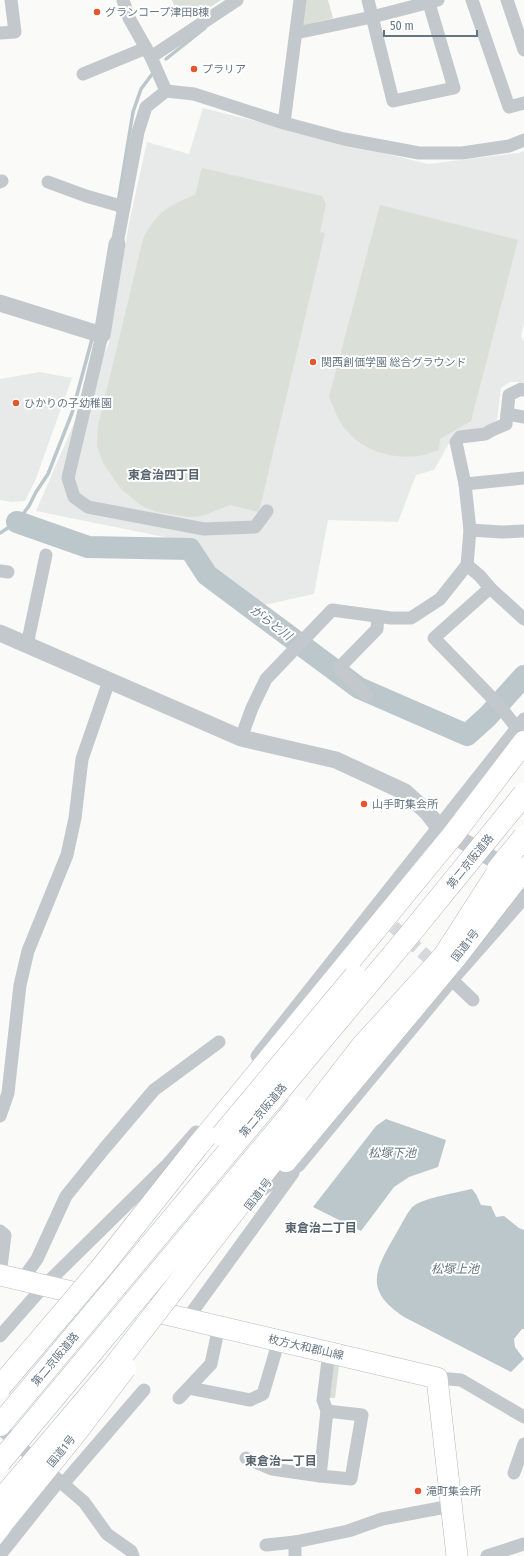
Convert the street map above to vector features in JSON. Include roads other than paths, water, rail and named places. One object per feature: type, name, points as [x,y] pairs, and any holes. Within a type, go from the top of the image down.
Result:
[{"type":"highway","points":[[0,1387],[102,1267],[446,831],[522,729]]},
{"type":"highway","points":[[0,1402],[285,1058],[464,846],[480,828],[524,785]]},
{"type":"highway","name":"第二京阪道路","points":[[0,1426],[410,934],[524,794]]},
{"type":"highway","points":[[0,1502],[112,1370],[362,1046],[444,956],[515,863],[524,837]]},
{"type":"highway","points":[[0,1462],[351,1043],[431,950],[515,863]]},
{"type":"highway","name":"国道1号","points":[[0,1526],[74,1435],[260,1191],[456,957],[515,863]]},
{"type":"main road","name":"枚方大和郡山線","points":[[0,1275],[437,1378]]},
{"type":"main road","points":[[437,1378],[457,1556]]},
{"type":"street","points":[[0,33],[15,32],[11,0]]},
{"type":"street","points":[[123,0],[129,18],[166,91]]},
{"type":"street","points":[[83,74],[148,53],[237,0]]},
{"type":"street","points":[[284,123],[300,0]]},
{"type":"street","points":[[296,33],[372,17],[432,0],[454,88],[393,101],[372,17],[368,0]]},
{"type":"street","points":[[472,0],[509,107],[524,103]]},
{"type":"street","points":[[507,0],[524,50]]},
{"type":"street","points":[[267,511],[255,527],[204,529],[88,507],[74,497],[68,478],[102,334],[138,132],[146,107],[166,91],[194,94],[284,123],[344,139],[419,153],[462,153],[509,146],[524,140]]},
{"type":"street","points":[[48,182],[86,196],[124,207]]},
{"type":"street","points":[[0,303],[102,334]]},
{"type":"street","points":[[242,738],[252,708],[266,679],[332,610],[391,618],[411,618],[440,599],[467,564],[470,530],[465,484],[456,442],[460,437],[485,434],[506,424],[509,395],[521,389],[524,390]]},
{"type":"street","points":[[507,414],[524,417]]},
{"type":"street","points":[[465,484],[524,478]]},
{"type":"street","points":[[470,530],[502,532],[524,531]]},
{"type":"street","points":[[26,645],[46,555]]},
{"type":"street","points":[[467,564],[490,588],[524,619]]},
{"type":"street","points":[[490,588],[434,638],[522,729]]},
{"type":"street","points":[[367,696],[339,668],[377,629],[378,616]]},
{"type":"street","points":[[0,633],[242,738],[336,760],[405,792],[446,831],[524,878]]},
{"type":"street","points":[[0,1116],[8,1093],[5,1063],[28,951],[66,855],[75,818],[82,759],[109,681]]},
{"type":"street","points":[[0,1336],[44,1286],[166,1166],[219,1105],[446,831]]},
{"type":"street","points":[[187,1319],[299,1165],[452,980],[522,904]]},
{"type":"street","points":[[452,980],[473,1000]]},
{"type":"street","points":[[22,1280],[37,1259],[66,1196],[104,1149],[154,1090],[220,1042]]},
{"type":"street","points":[[260,1191],[299,1165]]},
{"type":"street","points":[[102,1267],[166,1166]]},
{"type":"street","points":[[0,1231],[5,1235],[0,1275]]},
{"type":"street","points":[[34,1459],[155,1311]]},
{"type":"street","points":[[179,1398],[211,1364],[219,1326]]},
{"type":"street","points":[[189,1388],[250,1400],[264,1394],[279,1340]]},
{"type":"street","points":[[320,1476],[327,1411],[323,1400],[329,1352]]},
{"type":"street","points":[[437,1378],[461,1380],[524,1417]]},
{"type":"street","points":[[0,1555],[61,1482],[144,1390]]},
{"type":"street","points":[[246,1458],[272,1469],[351,1479],[362,1415],[327,1411]]},
{"type":"street","points":[[0,1426],[34,1459],[84,1502],[107,1534],[131,1551],[133,1556]]},
{"type":"street","points":[[514,1473],[524,1444]]},
{"type":"street","points":[[266,1545],[295,1542],[348,1531],[382,1519],[451,1506]]},
{"type":"street","points":[[294,1556],[295,1542]]},
{"type":"street","points":[[487,1556],[524,1544]]},
{"type":"water","name":"松塚下池","points":[[386,1119],[446,1140],[438,1167],[409,1177],[394,1187],[361,1231],[313,1207],[376,1126]]},
{"type":"water","name":"松塚上池","points":[[472,1189],[481,1205],[491,1206],[496,1217],[504,1216],[519,1228],[524,1230],[524,1329],[522,1329],[514,1339],[515,1347],[524,1359],[511,1372],[404,1317],[391,1307],[382,1297],[378,1288],[377,1278],[383,1257],[410,1210],[420,1202]]},
{"type":"waterway","points":[[166,59],[205,28]]},
{"type":"waterway","points":[[118,203],[133,112],[141,89],[153,73]]},
{"type":"waterway","points":[[0,533],[17,522],[29,506],[48,474],[72,413],[92,339]]},
{"type":"waterway","name":"がらと川","points":[[17,522],[88,547],[190,549],[207,575],[359,688],[467,735],[488,716],[524,676]]},
{"type":"tunnel","points":[[379,914],[441,969]]},
{"type":"place","name":"グランコープ津田B棟","points":[[97,12]]},
{"type":"place","name":"プラリア","points":[[194,69]]},
{"type":"place","name":"関西創価学園 総合グラウンド","points":[[313,362]]},
{"type":"place","name":"ひかりの子幼稚園","points":[[16,403]]},
{"type":"place","name":"山手町集会所","points":[[364,804]]},
{"type":"place","name":"滝町集会所","points":[[418,1491]]},
{"type":"district","name":"東倉治四丁目","points":[[164,475]]},
{"type":"district","name":"東倉治二丁目","points":[[321,1228]]},
{"type":"district","name":"東倉治一丁目","points":[[281,1461]]}]
